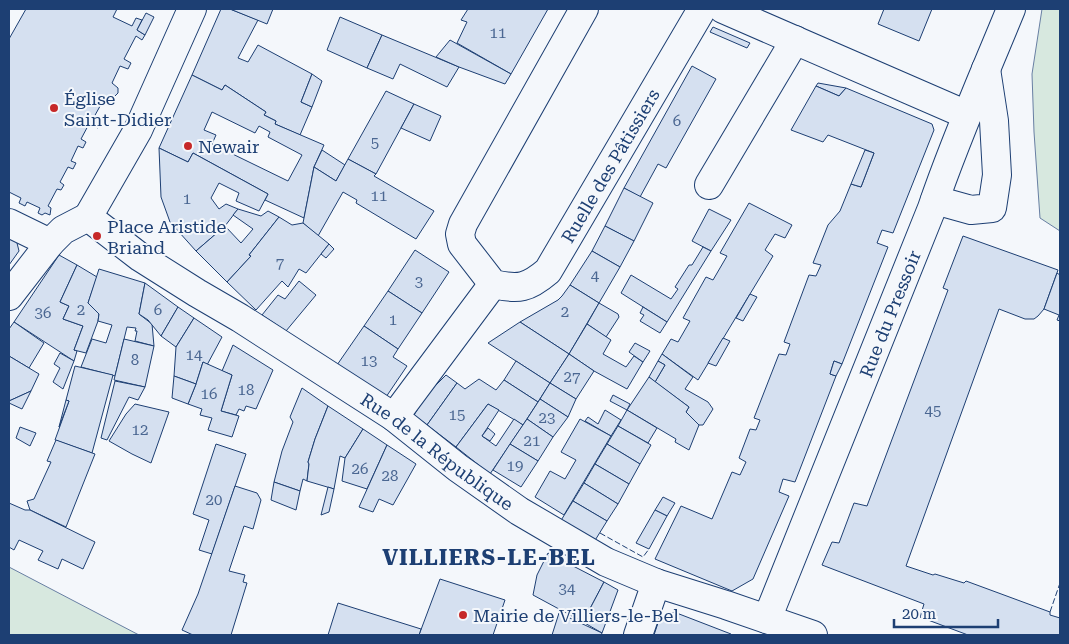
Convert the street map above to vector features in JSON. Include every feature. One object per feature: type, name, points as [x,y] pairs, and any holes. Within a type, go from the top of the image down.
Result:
[{"type":"street","points":[[9,296],[50,243],[63,230],[88,216],[138,130],[192,9]]},
{"type":"street","points":[[394,418],[493,284],[462,244],[460,234],[463,224],[584,9]]},
{"type":"street","name":"Ruelle des Pâtissiers","points":[[493,284],[509,288],[523,286],[536,282],[548,271],[702,9]]},
{"type":"street","points":[[723,9],[967,115]]},
{"type":"street","name":"Rue du Pressoir","points":[[767,619],[1011,9]]},
{"type":"street","points":[[709,185],[795,40]]},
{"type":"street","points":[[935,200],[971,210],[992,208],[997,175],[994,121],[986,69]]},
{"type":"street","name":"Rue de la République","points":[[88,216],[140,257],[240,318],[394,418],[458,468],[519,511],[606,562],[656,583],[813,635]]},
{"type":"street","points":[[9,223],[50,243]]},
{"type":"street","points":[[638,635],[656,583]]},
{"type":"shaded area","points":[[1042,9],[1060,9],[1060,231],[1040,218],[1032,74]]},
{"type":"shaded area","points":[[9,567],[139,635],[9,635]]},
{"type":"building","name":"Église Saint-Didier","points":[[26,9],[117,9],[113,17],[132,26],[136,18],[142,20],[137,30],[145,35],[142,40],[136,36],[124,59],[131,63],[128,69],[120,66],[112,83],[118,88],[118,93],[112,99],[104,99],[94,117],[101,121],[98,128],[89,124],[81,139],[86,142],[83,148],[78,146],[71,161],[76,163],[73,169],[68,167],[60,182],[64,185],[61,190],[57,189],[48,206],[51,208],[50,215],[38,213],[40,208],[27,202],[25,206],[19,203],[21,198],[9,192],[9,39]]},
{"type":"building","points":[[221,9],[230,9],[258,20],[238,58],[248,62],[258,45],[312,74],[301,102],[312,107],[300,135],[275,124],[276,121],[264,115],[266,112],[225,85],[222,90],[192,75]]},
{"type":"building","points":[[230,9],[273,9],[267,24]]},
{"type":"building","points":[[468,9],[548,9],[511,74],[457,43],[467,22],[461,20]]},
{"type":"building","points":[[884,9],[932,9],[919,41],[878,24]]},
{"type":"building","points":[[146,13],[154,17],[145,35],[137,30]]},
{"type":"building","points":[[340,17],[382,35],[367,68],[327,50]]},
{"type":"building","points":[[713,27],[750,43],[747,48],[710,32]]},
{"type":"building","points":[[382,35],[459,67],[447,87],[400,64],[393,79],[367,68]]},
{"type":"building","points":[[450,40],[511,74],[505,84],[436,57]]},
{"type":"building","points":[[692,66],[716,79],[666,168],[658,164],[640,197],[624,188]]},
{"type":"building","points":[[312,74],[322,81],[312,107],[301,102]]},
{"type":"building","name":"Newair","points":[[192,75],[222,90],[225,85],[266,112],[264,115],[276,121],[275,124],[324,145],[314,167],[304,218],[265,200],[268,194],[193,153],[188,162],[159,148]],"holes":[[[212,112],[255,133],[259,126],[270,132],[268,137],[302,155],[288,181],[212,144],[216,135],[204,130]]]},
{"type":"building","points":[[818,83],[846,88],[839,96],[816,86]]},
{"type":"building","points":[[816,86],[839,96],[846,88],[932,124],[934,130],[893,233],[882,230],[877,243],[888,247],[842,364],[834,361],[830,374],[836,376],[795,482],[783,479],[779,492],[789,496],[753,579],[732,591],[655,559],[681,506],[712,519],[732,472],[740,475],[746,462],[739,458],[750,429],[756,430],[760,420],[754,418],[779,354],[786,355],[790,344],[784,342],[809,275],[816,276],[821,265],[813,263],[828,225],[840,211],[851,184],[861,187],[874,153],[828,135],[823,142],[791,130]]},
{"type":"building","points":[[386,91],[414,104],[376,174],[348,159]]},
{"type":"building","points":[[414,104],[441,116],[430,141],[401,128]]},
{"type":"building","points":[[159,148],[188,162],[193,153],[268,194],[259,211],[236,201],[239,193],[219,183],[211,198],[219,209],[226,204],[238,209],[225,226],[196,251],[170,222],[161,197]]},
{"type":"building","points":[[322,150],[345,165],[336,181],[314,167]]},
{"type":"building","points":[[865,150],[874,153],[861,187],[851,184]]},
{"type":"building","points":[[348,159],[376,174],[374,176],[434,211],[416,239],[356,203],[357,200],[343,192],[318,236],[303,223],[314,167],[336,181]]},
{"type":"building","points":[[624,188],[653,203],[634,241],[605,226]]},
{"type":"building","points":[[749,203],[792,225],[785,238],[775,234],[765,250],[773,256],[698,380],[662,354],[671,339],[678,342],[690,321],[683,318],[706,277],[713,280],[727,256],[720,253]]},
{"type":"building","points":[[238,209],[261,216],[268,211],[279,217],[249,255],[251,256],[227,282],[196,251],[225,226],[241,243],[253,229],[233,215]]},
{"type":"building","points":[[709,209],[731,220],[711,251],[692,241]]},
{"type":"building","points":[[279,217],[292,225],[303,223],[329,244],[306,273],[299,269],[288,287],[282,281],[256,310],[227,282],[251,256],[249,255]]},
{"type":"building","points":[[605,226],[634,241],[620,267],[592,251]]},
{"type":"building","points":[[9,232],[15,235],[19,251],[9,265]]},
{"type":"building","points":[[963,236],[1058,270],[1044,309],[1034,319],[1025,319],[999,309],[906,566],[964,583],[966,581],[1050,612],[1050,615],[1060,618],[1060,635],[968,635],[920,617],[924,604],[822,565],[832,542],[839,543],[854,503],[867,506],[948,290],[943,288]]},
{"type":"building","points":[[329,244],[334,249],[326,258],[321,254]]},
{"type":"building","points":[[703,247],[711,251],[667,322],[621,293],[631,275],[671,299],[678,289],[675,287]]},
{"type":"building","points":[[415,250],[449,272],[422,313],[388,291]]},
{"type":"building","points":[[592,251],[620,267],[599,303],[570,285]]},
{"type":"building","points":[[59,255],[77,265],[60,302],[69,306],[63,319],[83,326],[74,350],[77,351],[74,361],[14,322]]},
{"type":"building","points":[[77,265],[97,277],[88,303],[99,314],[98,321],[86,353],[74,350],[83,326],[63,319],[69,306],[60,302]]},
{"type":"building","points":[[99,269],[145,283],[139,314],[152,324],[154,346],[135,341],[136,328],[127,327],[115,376],[81,367],[92,339],[106,343],[112,325],[98,321],[99,314],[88,303]]},
{"type":"building","points":[[1057,273],[1060,275],[1060,321],[1057,320],[1059,315],[1044,309]]},
{"type":"building","points":[[299,281],[316,295],[286,331],[262,315],[278,295],[285,299]]},
{"type":"building","points":[[145,283],[178,307],[161,336],[148,320],[139,314]]},
{"type":"building","points":[[570,285],[599,303],[569,354],[520,322],[558,300]]},
{"type":"building","points":[[388,291],[422,313],[398,349],[364,326]]},
{"type":"building","points":[[750,294],[757,297],[743,321],[736,318]]},
{"type":"building","points":[[599,303],[618,314],[619,317],[606,337],[587,324]]},
{"type":"building","points":[[178,307],[194,318],[176,347],[161,336]]},
{"type":"building","points":[[643,307],[667,322],[660,333],[640,321],[644,315],[640,313]]},
{"type":"building","points":[[194,318],[222,337],[207,365],[203,362],[196,384],[174,376],[176,347]]},
{"type":"building","points":[[14,322],[44,343],[29,368],[9,356],[9,329]]},
{"type":"building","points":[[520,322],[569,354],[550,383],[488,343]]},
{"type":"building","points":[[587,324],[611,340],[603,354],[626,367],[634,356],[643,362],[627,389],[594,371],[569,354]]},
{"type":"building","points":[[364,326],[398,349],[393,357],[407,366],[386,397],[337,365]]},
{"type":"building","points":[[723,338],[730,341],[716,366],[708,363]]},
{"type":"building","points":[[124,339],[154,346],[145,387],[114,380]]},
{"type":"building","points":[[635,343],[650,351],[643,362],[629,352]]},
{"type":"building","points":[[233,345],[273,370],[256,409],[246,406],[244,411],[239,409],[236,415],[221,411],[232,375],[222,371]]},
{"type":"building","points":[[60,353],[74,361],[63,389],[53,382],[60,368],[54,364]]},
{"type":"building","points":[[569,354],[594,371],[576,399],[550,383]]},
{"type":"building","points":[[662,354],[693,377],[685,389],[708,402],[713,409],[703,425],[699,425],[686,412],[689,407],[655,382],[665,365],[658,361]]},
{"type":"building","points":[[9,356],[39,374],[31,391],[9,401]]},
{"type":"building","points":[[516,361],[550,383],[538,402],[504,380]]},
{"type":"building","points":[[658,361],[665,365],[655,382],[649,377]]},
{"type":"building","points":[[834,361],[842,364],[836,376],[830,374]]},
{"type":"building","points":[[203,362],[232,375],[221,411],[239,416],[232,437],[208,430],[212,418],[200,415],[202,409],[188,404]]},
{"type":"building","points":[[75,366],[113,375],[92,453],[55,440],[69,401],[66,400]]},
{"type":"building","points":[[446,375],[457,383],[427,425],[414,415],[427,394]]},
{"type":"building","points":[[174,376],[196,384],[188,404],[172,398]]},
{"type":"building","points":[[649,377],[689,407],[686,412],[699,425],[689,450],[675,442],[676,439],[627,410]]},
{"type":"building","points":[[479,379],[496,390],[504,380],[538,402],[523,425],[488,404],[456,447],[427,425],[457,383],[465,389]]},
{"type":"building","points":[[115,381],[145,387],[138,400],[129,397],[107,440],[101,438]]},
{"type":"building","points":[[550,383],[576,399],[568,417],[540,399]]},
{"type":"building","points":[[302,388],[328,406],[308,462],[307,481],[303,479],[300,491],[274,482],[282,451],[293,422],[290,417]]},
{"type":"building","points":[[31,391],[22,409],[9,403],[9,401]]},
{"type":"building","points":[[613,395],[630,404],[627,410],[610,401]]},
{"type":"building","points":[[540,399],[568,417],[553,437],[527,419]]},
{"type":"building","points":[[66,400],[69,401],[59,427]]},
{"type":"building","points":[[135,404],[169,412],[151,463],[109,441],[126,414]]},
{"type":"building","points":[[488,404],[499,410],[482,436],[496,446],[514,419],[523,425],[490,474],[456,447]]},
{"type":"building","points":[[328,406],[363,429],[345,458],[340,456],[334,489],[307,481],[308,462]]},
{"type":"building","points":[[605,410],[621,420],[611,436],[585,421],[588,417],[598,424]]},
{"type":"building","points":[[627,410],[657,428],[648,443],[618,426]]},
{"type":"building","points":[[527,419],[553,437],[538,461],[510,444]]},
{"type":"building","points":[[580,419],[611,436],[564,515],[535,497],[550,471],[565,479],[576,460],[561,452]]},
{"type":"building","points":[[618,426],[651,445],[640,464],[607,444]]},
{"type":"building","points":[[20,427],[36,433],[30,446],[16,438]]},
{"type":"building","points":[[488,428],[495,434],[490,441],[482,436]]},
{"type":"building","points":[[363,429],[387,445],[367,489],[342,481],[345,458]]},
{"type":"building","points":[[56,440],[95,454],[66,527],[30,510],[27,501],[34,499],[51,462],[47,461]]},
{"type":"building","points":[[216,444],[246,454],[212,554],[199,550],[209,520],[193,514]]},
{"type":"building","points":[[510,444],[538,461],[521,487],[493,470]]},
{"type":"building","points":[[607,444],[640,464],[629,484],[595,464]]},
{"type":"building","points":[[387,445],[416,464],[393,505],[379,499],[373,512],[359,507]]},
{"type":"building","points":[[595,464],[629,484],[618,504],[584,483]]},
{"type":"building","points":[[274,482],[300,491],[296,510],[271,500]]},
{"type":"building","points":[[584,483],[618,504],[607,521],[573,501]]},
{"type":"building","points":[[235,486],[257,493],[261,500],[253,529],[244,526],[229,571],[245,575],[243,582],[247,583],[231,635],[193,635],[182,630],[198,594]]},
{"type":"building","points":[[328,487],[334,489],[329,512],[321,515]]},
{"type":"building","points":[[663,497],[675,503],[667,516],[655,510]]},
{"type":"building","points":[[573,501],[607,521],[594,542],[560,522]]},
{"type":"building","points":[[9,503],[25,510],[30,510],[95,542],[83,569],[62,559],[58,569],[38,560],[43,551],[19,540],[14,550],[9,547]]},
{"type":"building","points":[[655,510],[667,516],[649,549],[636,543]]},
{"type":"building","points":[[548,553],[604,582],[583,622],[533,595],[537,575]]},
{"type":"building","name":"Mairie de Villiers-le-Bel","points":[[440,579],[505,600],[493,635],[419,635]]},
{"type":"building","points":[[604,582],[618,590],[602,633],[583,622]]},
{"type":"building","points":[[338,603],[421,629],[419,635],[328,635]]},
{"type":"building","points":[[674,612],[731,635],[654,635],[658,622]]},
{"type":"building","points":[[559,613],[602,633],[601,635],[552,635]]},
{"type":"fence","points":[[600,533],[643,557],[649,549]]},
{"type":"fence","points":[[1050,612],[1060,583]]},
{"type":"place","name":"Église Saint-Didier","points":[[54,108]]},
{"type":"place","name":"Newair","points":[[188,146]]},
{"type":"place","name":"Place Aristide Briand","points":[[97,236]]},
{"type":"place","name":"Mairie de Villiers-le-Bel","points":[[463,615]]},
{"type":"district","name":"VILLIERS-LE-BEL","points":[[489,557]]}]
